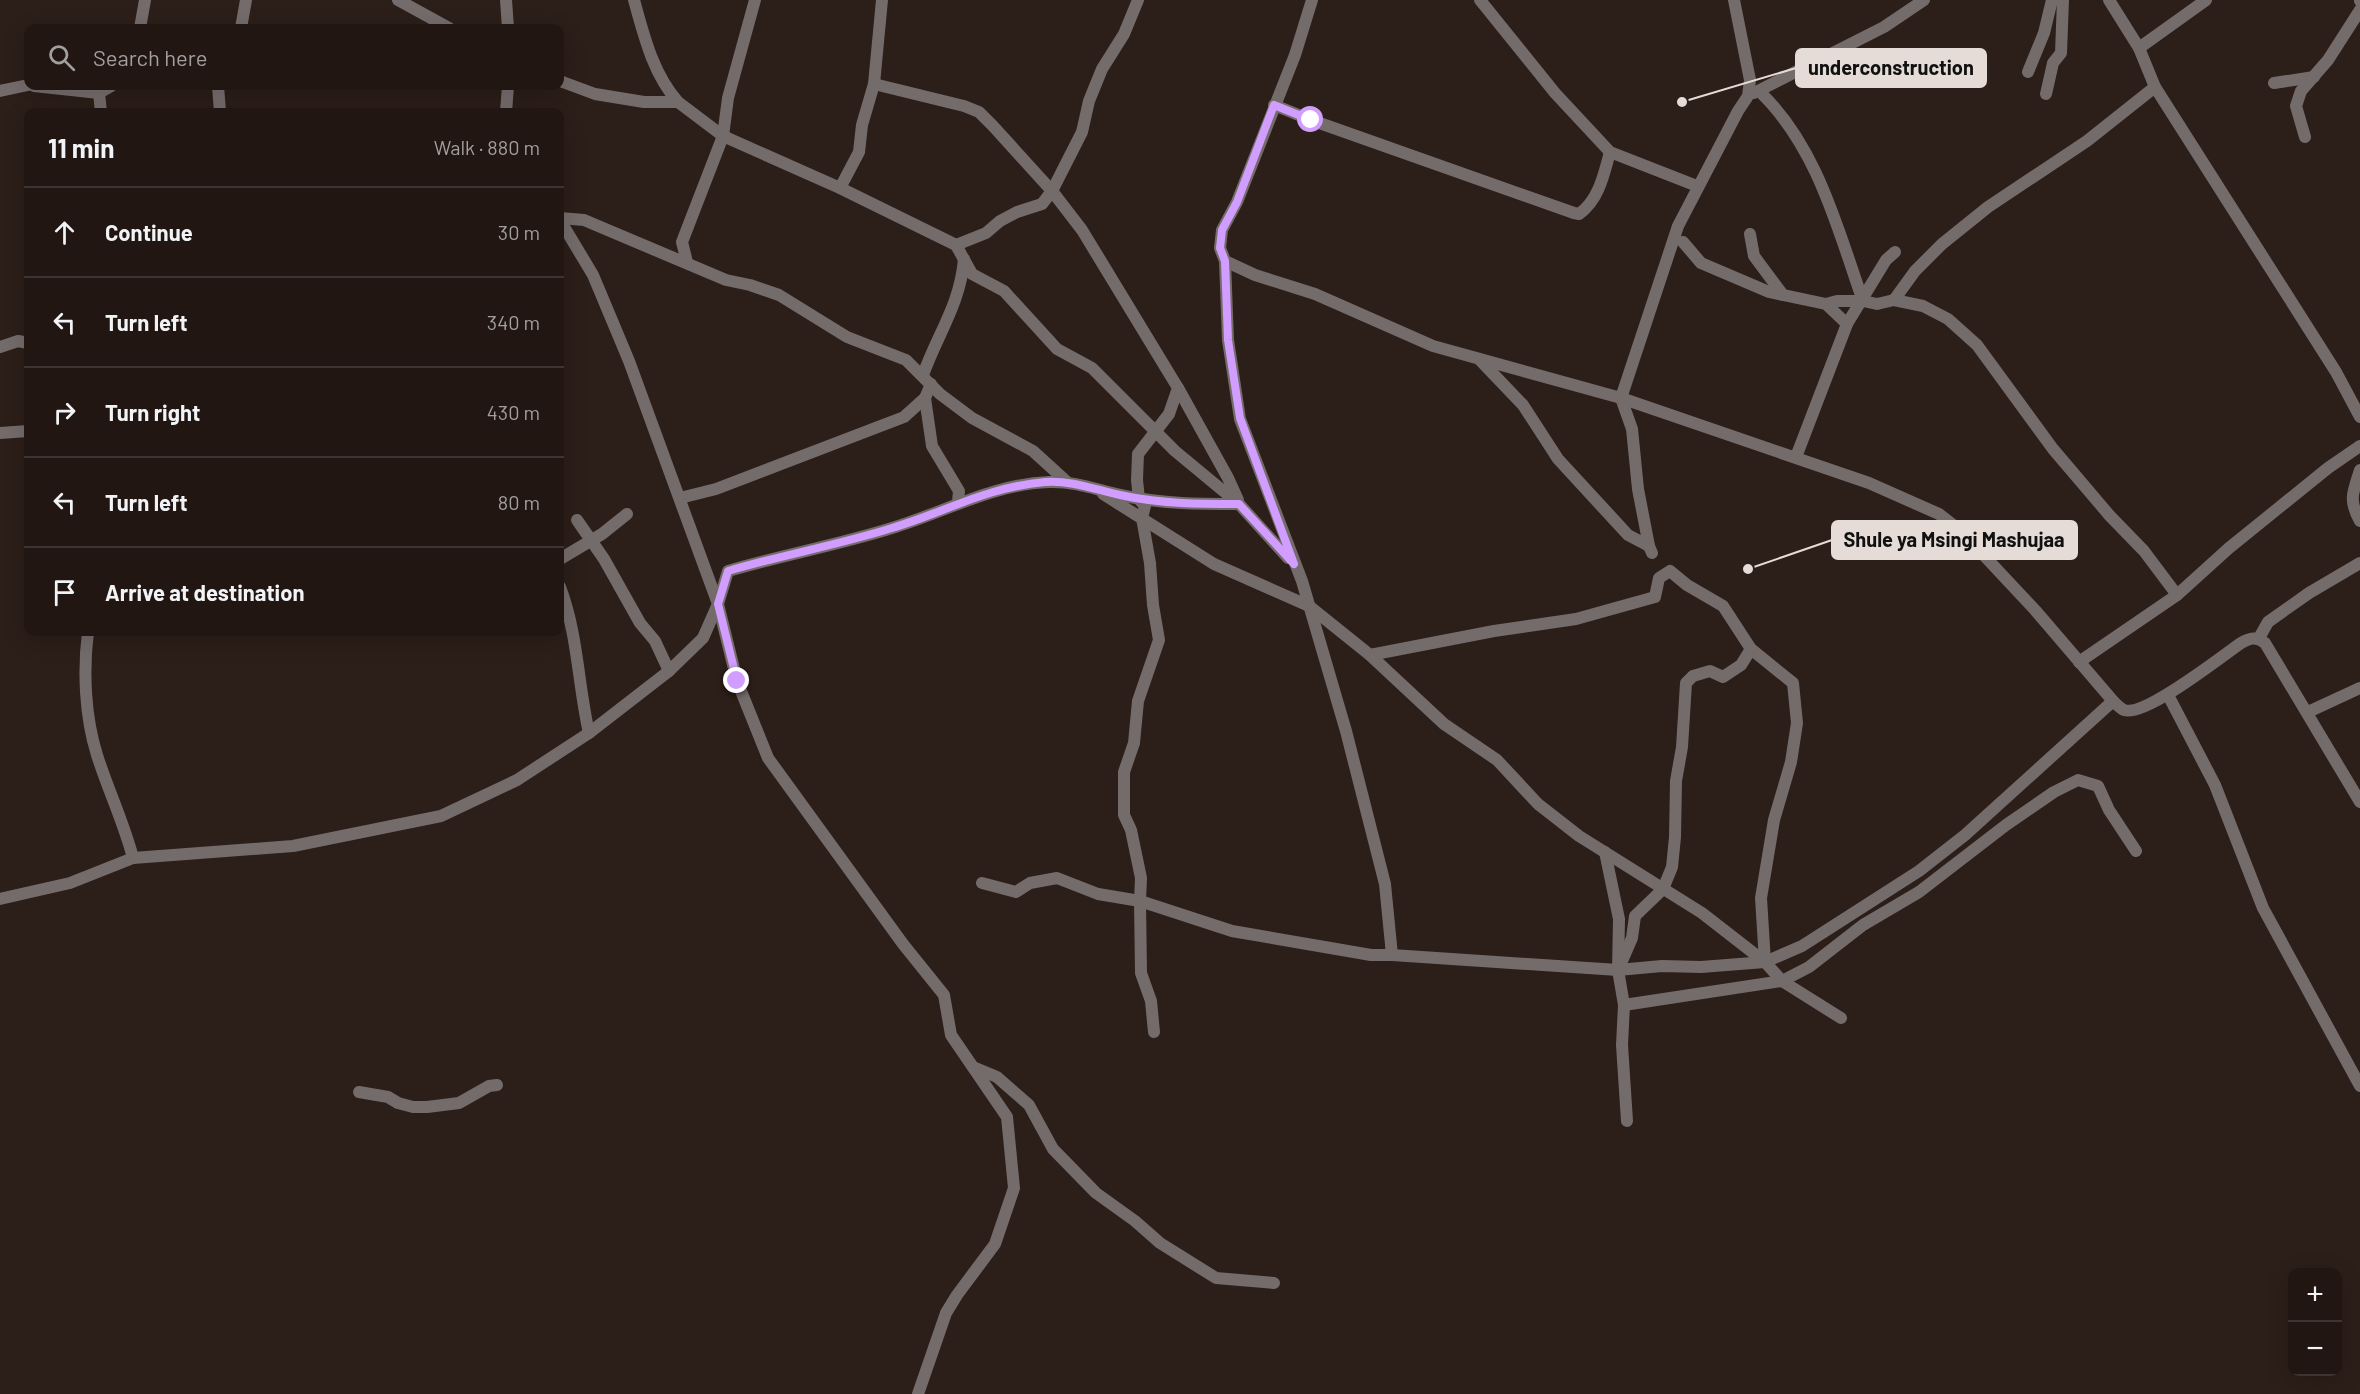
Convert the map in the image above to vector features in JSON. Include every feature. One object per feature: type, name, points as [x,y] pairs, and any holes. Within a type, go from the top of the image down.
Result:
[{"type":"street","points":[[141,24],[145,0]]},
{"type":"street","points":[[242,24],[246,0]]},
{"type":"street","points":[[398,0],[442,24]]},
{"type":"street","points":[[506,0],[508,24]]},
{"type":"street","points":[[634,0],[651,56],[664,86],[678,102],[723,136],[840,188],[956,245],[972,274],[1004,291],[1057,349],[1092,368],[1175,451],[1239,504],[1294,564]]},
{"type":"street","points":[[687,262],[682,242],[723,136],[728,98],[755,0]]},
{"type":"street","points":[[840,188],[859,152],[862,125],[874,84],[882,0]]},
{"type":"street","points":[[956,245],[986,233],[1000,221],[1017,212],[1042,204],[1052,191],[1082,132],[1089,100],[1102,69],[1124,34],[1138,0]]},
{"type":"street","points":[[1312,0],[1295,55],[1237,202],[1222,230],[1220,248],[1225,261],[1228,340],[1240,418],[1309,606],[1372,829],[1385,884],[1392,955]]},
{"type":"street","points":[[1480,0],[1555,93],[1610,152],[1697,186]]},
{"type":"street","points":[[1734,0],[1754,94],[1778,109],[1804,146],[1823,190],[1863,301]]},
{"type":"street","points":[[1478,358],[1523,405],[1558,459],[1628,535],[1651,550],[1638,489],[1632,429],[1621,398],[1678,226],[1697,186],[1738,111],[1754,94],[1884,27],[1924,0]]},
{"type":"street","points":[[2028,72],[2044,33],[2052,0]]},
{"type":"street","points":[[2046,94],[2052,63],[2061,53],[2063,0]]},
{"type":"street","points":[[2109,0],[2139,48],[2155,87],[2336,372],[2360,417]]},
{"type":"street","points":[[2139,48],[2206,0]]},
{"type":"street","points":[[2305,137],[2296,106],[2301,91],[2343,38],[2360,10]]},
{"type":"street","points":[[2274,83],[2314,77]]},
{"type":"street","points":[[564,82],[595,93],[644,102],[678,102]]},
{"type":"street","points":[[874,84],[964,106],[979,112],[1052,191],[1082,230],[1178,388],[1228,478],[1239,504]]},
{"type":"street","points":[[0,91],[24,86]]},
{"type":"street","points":[[1894,300],[1915,271],[1942,244],[1988,207],[2087,141],[2155,87]]},
{"type":"street","points":[[71,90],[99,93],[104,90]]},
{"type":"street","points":[[218,90],[220,108]]},
{"type":"street","points":[[506,108],[508,90]]},
{"type":"street","points":[[99,93],[101,108]]},
{"type":"street","points":[[1274,105],[1574,213],[1584,210],[1592,201],[1604,177],[1610,152]]},
{"type":"street","points":[[564,219],[584,220],[726,280],[750,285],[779,296],[847,337],[906,360],[940,394],[972,418],[1033,451],[1067,482]]},
{"type":"street","points":[[564,226],[593,275],[629,361],[718,604],[737,681],[768,758],[883,917],[944,995],[951,1035],[1007,1118],[1014,1188],[995,1244],[946,1313],[918,1394]]},
{"type":"street","points":[[1750,234],[1754,256],[1783,295]]},
{"type":"street","points":[[1683,242],[1701,263],[1769,292],[1826,304],[1837,301],[1863,301],[1877,304],[1894,300],[1923,306],[1948,319],[1977,345],[2054,449],[2110,516],[2144,551],[2177,595]]},
{"type":"street","points":[[1796,456],[1847,324],[1886,260],[1895,252]]},
{"type":"street","points":[[958,502],[959,491],[932,446],[925,398],[932,350],[954,309],[962,282],[964,259]]},
{"type":"street","points":[[1225,261],[1255,275],[1315,294],[1432,346],[1621,398],[1796,456],[1869,483],[1939,514],[1962,532],[2125,711],[2136,711],[2168,695],[2241,643],[2251,638],[2259,638],[2265,643],[2308,712],[2360,802]]},
{"type":"street","points":[[1826,304],[1847,324]]},
{"type":"street","points":[[0,347],[18,341],[24,342]]},
{"type":"street","points":[[1154,1032],[1151,1001],[1141,973],[1141,878],[1131,830],[1124,815],[1124,772],[1134,743],[1138,700],[1159,640],[1142,518],[1145,506],[1139,499],[1138,454],[1169,414],[1178,388]]},
{"type":"street","points":[[680,498],[738,481],[904,417],[925,398]]},
{"type":"street","points":[[0,433],[24,431]]},
{"type":"street","points":[[2079,662],[2177,595],[2247,533],[2328,468],[2360,446]]},
{"type":"street","points":[[2360,470],[2352,496],[2352,506],[2360,521]]},
{"type":"street","points":[[0,899],[70,884],[133,858],[293,846],[441,816],[517,780],[589,734],[669,671],[703,638],[718,604],[728,571],[777,556],[893,528],[958,502],[1011,486],[1067,482],[1139,499],[1178,503],[1239,504]]},
{"type":"street","points":[[1095,488],[1214,564],[1309,606],[1370,655],[1444,724],[1497,760],[1538,804],[1580,836],[1701,913],[1765,962],[1782,981],[1841,1018]]},
{"type":"street","points":[[564,557],[591,541],[627,514]]},
{"type":"street","points":[[577,520],[640,623],[655,641],[669,671]]},
{"type":"street","points":[[2259,638],[2268,622],[2309,593],[2360,563]]},
{"type":"street","points":[[1370,655],[1494,631],[1576,619],[1655,597],[1659,578],[1670,571],[1687,585],[1723,606],[1750,649],[1793,683],[1797,723],[1791,762],[1774,820],[1761,898],[1765,962]]},
{"type":"street","points":[[564,597],[575,643],[589,734]]},
{"type":"street","points":[[88,636],[89,722],[96,754],[127,835],[133,858]]},
{"type":"street","points":[[1618,970],[1632,938],[1635,916],[1663,889],[1671,867],[1676,781],[1682,747],[1686,683],[1693,676],[1710,671],[1723,677],[1742,665],[1750,649]]},
{"type":"street","points":[[2308,712],[2360,688]]},
{"type":"street","points":[[2168,695],[2215,785],[2263,908],[2360,1086]]},
{"type":"street","points":[[982,883],[1016,892],[1030,883],[1056,878],[1098,894],[1140,901],[1232,931],[1371,955],[1618,970],[1765,962],[1802,946],[1919,871],[1965,835],[2114,701]]},
{"type":"street","points":[[1624,1005],[1782,981],[1809,967],[1863,925],[1919,892],[2006,825],[2054,792],[2078,780],[2098,786],[2109,810],[2136,851]]},
{"type":"street","points":[[1605,852],[1619,919],[1618,970],[1624,1005],[1622,1045],[1628,1121]]},
{"type":"street","points":[[973,1067],[997,1077],[1029,1105],[1053,1149],[1096,1193],[1135,1221],[1160,1243],[1216,1278],[1274,1283]]},
{"type":"street","points":[[359,1092],[388,1097],[398,1103],[413,1107],[427,1107],[459,1103],[489,1086],[497,1085]]},
{"type":"place","name":"underconstruction","points":[[1682,102]]},
{"type":"place","name":"Shule ya Msingi Mashujaa","points":[[1748,569]]},
{"type":"route","points":[[737,681],[718,604],[728,571],[777,556],[893,528],[958,502],[1011,486],[1067,482],[1124,496],[1158,501],[1239,504],[1294,564],[1240,418],[1228,340],[1225,261],[1220,248],[1222,230],[1237,202],[1274,105],[1311,120]]}]
